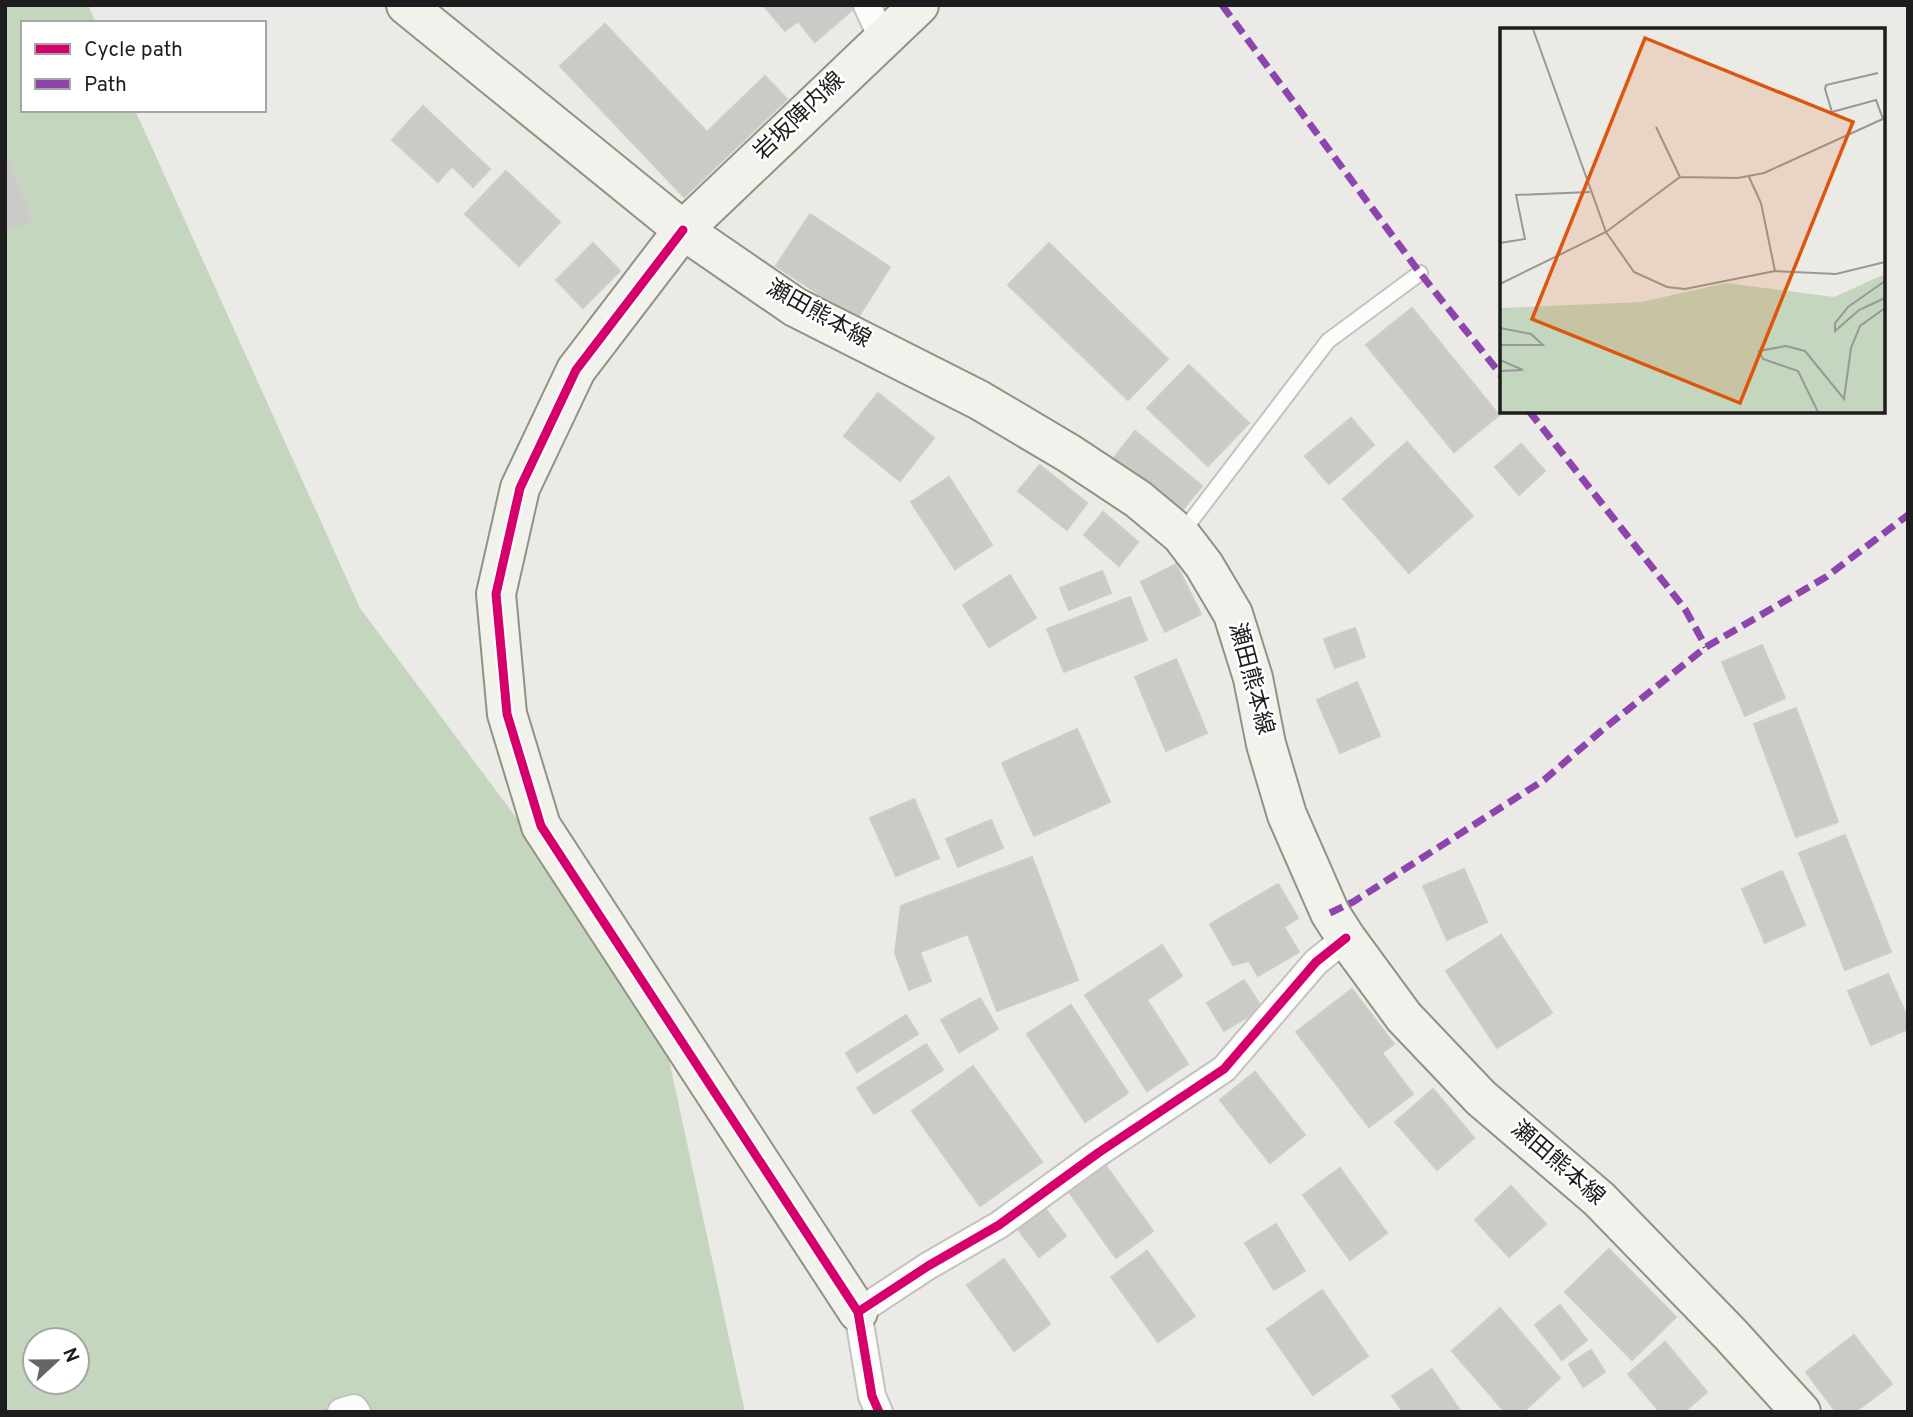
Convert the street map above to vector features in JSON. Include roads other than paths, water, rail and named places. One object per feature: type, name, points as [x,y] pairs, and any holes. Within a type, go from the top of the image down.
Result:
[{"type":"main road","name":"瀬田熊本線","points":[[406,5],[683,229],[795,307],[979,400],[1070,454],[1138,499],[1181,535],[1204,565],[1233,614],[1253,678],[1266,744],[1287,815],[1321,894],[1346,938],[1404,1017],[1481,1098],[1599,1199],[1731,1335],[1801,1412]]},
{"type":"main road","name":"岩坂陣内線","points":[[859,1312],[541,825],[507,714],[496,593],[520,488],[576,370],[683,229],[875,21],[919,5]]},
{"type":"street","points":[[879,1412],[872,1396],[859,1312],[928,1266],[999,1225],[1098,1153],[1224,1069],[1316,962],[1346,938]]},
{"type":"street","points":[[341,1412],[354,1408],[357,1412]]},
{"type":"lane","points":[[1181,535],[1328,341],[1420,273]]}]
